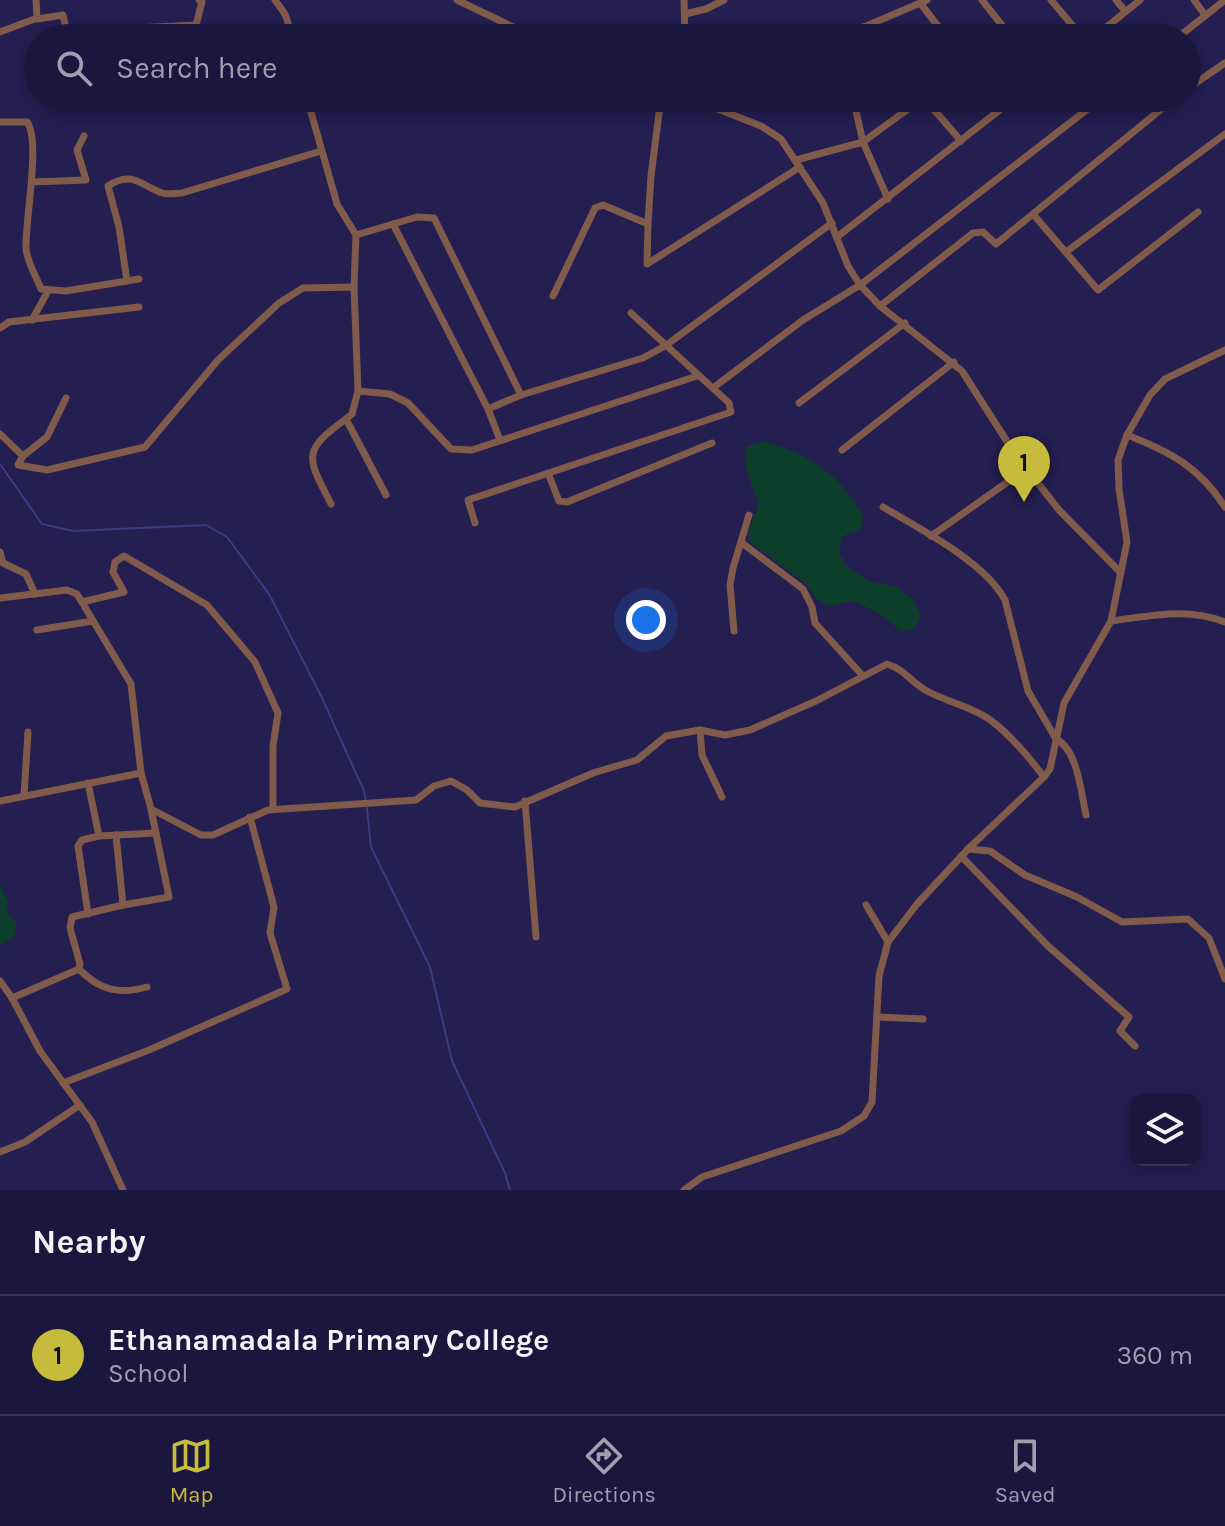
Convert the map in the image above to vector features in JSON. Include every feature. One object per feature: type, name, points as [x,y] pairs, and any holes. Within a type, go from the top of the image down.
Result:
[{"type":"street","points":[[36,0],[37,18]]},
{"type":"street","points":[[196,24],[202,2],[199,0]]},
{"type":"street","points":[[275,0],[288,24]]},
{"type":"street","points":[[457,0],[507,24]]},
{"type":"street","points":[[684,0],[685,24]]},
{"type":"street","points":[[685,14],[724,0]]},
{"type":"street","points":[[982,0],[1001,24]]},
{"type":"street","points":[[1051,0],[1071,24]]},
{"type":"street","points":[[1116,0],[1125,11]]},
{"type":"street","points":[[1110,24],[1140,0]]},
{"type":"street","points":[[1194,0],[1205,15]]},
{"type":"street","points":[[1194,24],[1225,0]]},
{"type":"street","points":[[871,24],[924,2],[938,24]]},
{"type":"street","points":[[0,32],[37,18],[63,15],[65,24]]},
{"type":"street","points":[[1201,79],[1225,63]]},
{"type":"street","points":[[311,112],[337,204],[356,235],[354,287],[358,391],[352,414],[322,436],[312,452],[311,465],[331,504]]},
{"type":"street","points":[[659,112],[651,176],[647,264],[798,164],[863,142],[905,112]]},
{"type":"street","points":[[726,112],[761,126],[781,139],[832,223],[848,266],[860,285],[880,306],[954,362],[1026,469],[1059,510],[1121,573]]},
{"type":"street","points":[[856,112],[863,142],[888,199]]},
{"type":"street","points":[[936,112],[961,141]]},
{"type":"street","points":[[837,237],[997,112]]},
{"type":"street","points":[[713,388],[803,320],[860,285],[1084,112]]},
{"type":"street","points":[[880,306],[973,233],[983,232],[996,244],[1158,112]]},
{"type":"street","points":[[0,122],[27,122],[32,128],[27,258],[41,289],[48,291],[139,279]]},
{"type":"street","points":[[1066,252],[1225,134]]},
{"type":"street","points":[[32,182],[86,180],[77,150],[84,136]]},
{"type":"street","points":[[127,281],[119,227],[108,186],[118,180],[138,179],[165,194],[182,193],[321,151]]},
{"type":"street","points":[[553,296],[595,208],[603,205],[648,224]]},
{"type":"street","points":[[1033,214],[1098,290],[1198,212]]},
{"type":"street","points":[[356,235],[417,217],[434,218],[521,395]]},
{"type":"street","points":[[488,409],[521,395],[643,358],[665,346],[832,223]]},
{"type":"street","points":[[393,224],[488,409],[500,440]]},
{"type":"street","points":[[66,398],[47,437],[23,456],[18,465],[47,470],[145,447],[218,360],[279,303],[303,288],[354,287]]},
{"type":"street","points":[[32,320],[48,291]]},
{"type":"street","points":[[0,328],[9,322],[139,307]]},
{"type":"street","points":[[475,523],[468,500],[731,412],[729,403],[631,313]]},
{"type":"street","points":[[799,403],[905,323]]},
{"type":"street","points":[[684,1190],[702,1177],[841,1131],[864,1116],[872,1102],[879,976],[888,942],[917,904],[961,856],[1050,769],[1064,703],[1111,621],[1127,542],[1118,460],[1127,435],[1150,395],[1165,379],[1225,350]]},
{"type":"street","points":[[842,450],[954,362]]},
{"type":"street","points":[[358,391],[390,394],[408,403],[451,449],[472,450],[697,376]]},
{"type":"street","points":[[346,419],[386,495]]},
{"type":"street","points":[[0,434],[23,456]]},
{"type":"street","points":[[1127,435],[1177,458],[1197,471],[1225,507]]},
{"type":"street","points":[[548,473],[559,501],[567,502],[712,443]]},
{"type":"street","points":[[931,536],[1026,469]]},
{"type":"street","points":[[883,507],[957,551],[998,588],[1008,612],[1028,691],[1056,739],[1064,743],[1070,753],[1086,815]]},
{"type":"street","points":[[734,631],[730,585],[749,515]]},
{"type":"street","points":[[742,543],[803,589],[812,607],[815,623],[862,675]]},
{"type":"street","points":[[0,552],[3,563],[26,574],[35,594]]},
{"type":"street","points":[[82,602],[124,592],[113,572],[115,562],[124,556],[207,605],[222,620],[255,662],[278,713],[273,746],[273,809]]},
{"type":"street","points":[[0,598],[67,590],[77,594],[131,684],[141,773],[169,897],[72,917],[70,928],[79,969],[88,979],[107,988],[128,992],[147,987]]},
{"type":"street","points":[[1111,621],[1179,611],[1199,613],[1225,622]]},
{"type":"street","points":[[37,630],[93,621]]},
{"type":"street","points":[[151,809],[201,835],[213,835],[273,809],[416,800],[434,786],[451,781],[467,790],[480,803],[515,807],[593,773],[637,760],[666,736],[700,730],[725,735],[750,730],[816,701],[887,664],[902,668],[914,683],[928,692],[989,719],[1027,754],[1044,777]]},
{"type":"street","points":[[700,730],[702,755],[722,797]]},
{"type":"street","points":[[24,796],[28,732]]},
{"type":"street","points":[[0,801],[141,773]]},
{"type":"street","points":[[88,783],[99,836]]},
{"type":"street","points":[[525,801],[536,937]]},
{"type":"street","points":[[63,1083],[149,1050],[287,989],[270,933],[274,907],[250,817]]},
{"type":"street","points":[[88,914],[78,846],[82,840],[156,833]]},
{"type":"street","points":[[116,835],[123,905]]},
{"type":"street","points":[[968,849],[990,851],[1025,875],[1077,897],[1122,922],[1188,919],[1209,938],[1225,979]]},
{"type":"street","points":[[961,856],[1048,946],[1129,1017],[1120,1031],[1135,1046]]},
{"type":"street","points":[[866,905],[888,942]]},
{"type":"street","points":[[12,998],[79,969]]},
{"type":"street","points":[[0,981],[40,1051],[92,1122],[123,1190]]},
{"type":"street","points":[[877,1017],[923,1019]]},
{"type":"street","points":[[0,1152],[25,1142],[80,1105]]},
{"type":"green space","points":[[762,441],[809,459],[845,489],[864,517],[859,531],[841,538],[839,553],[848,567],[871,582],[897,586],[915,602],[921,617],[914,630],[900,631],[883,616],[855,601],[829,606],[816,599],[807,585],[749,541],[749,530],[759,503],[748,475],[745,454],[746,447]]},
{"type":"green space","points":[[0,885],[8,902],[7,911],[17,925],[14,937],[0,945]]},
{"type":"waterway","points":[[0,464],[42,524],[73,531],[206,525],[227,537],[269,594],[322,698],[364,791],[366,802]]},
{"type":"waterway","points":[[367,808],[371,847],[430,967],[452,1061],[505,1173],[510,1190]]},
{"type":"place","name":"Ethanamadala Primary College","points":[[1024,502]]}]
